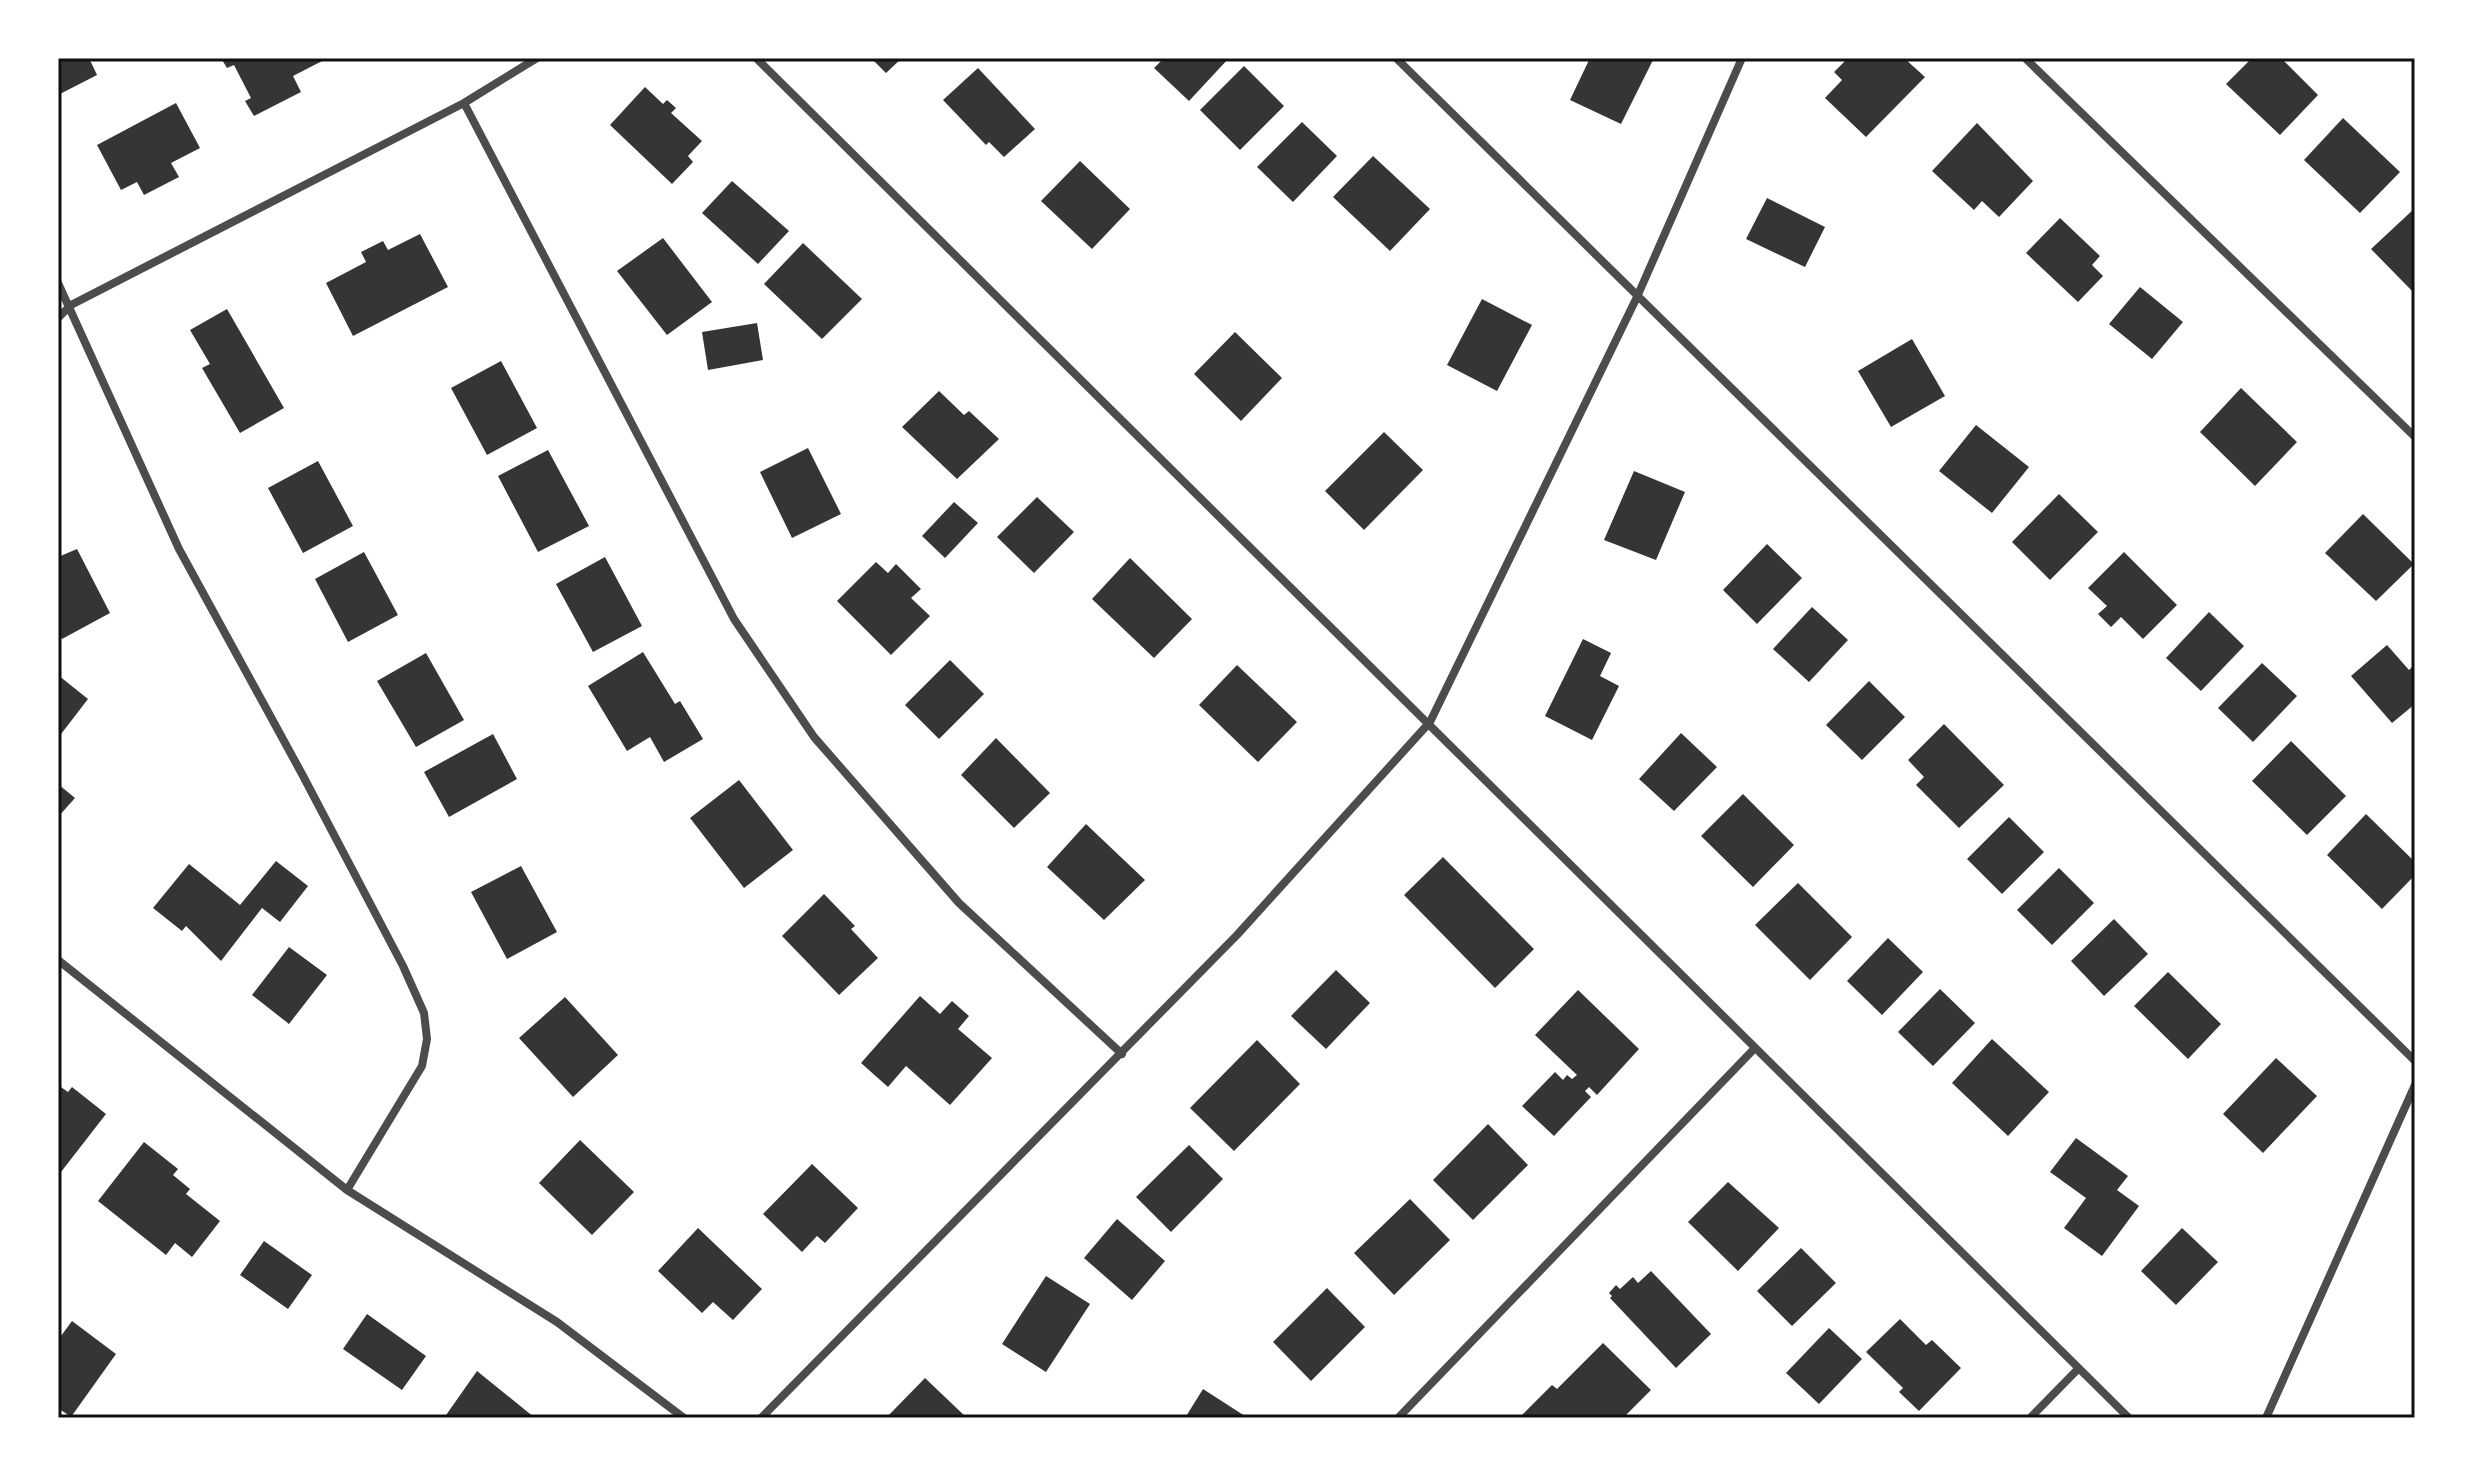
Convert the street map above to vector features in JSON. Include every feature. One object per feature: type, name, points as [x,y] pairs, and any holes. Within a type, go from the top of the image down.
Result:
[{"type":"street","points":[[58,318],[71,305],[464,103],[537,58]]},
{"type":"street","points":[[756,58],[1430,722],[1754,1049],[2129,1418]]},
{"type":"street","points":[[1396,58],[2415,1061]]},
{"type":"street","points":[[761,1418],[1237,935],[1430,722],[1637,297],[1742,58]]},
{"type":"street","points":[[2025,58],[2415,437]]},
{"type":"street","points":[[464,103],[734,619],[814,737],[959,903],[1122,1054]]},
{"type":"street","points":[[58,283],[71,305],[179,549],[309,787],[403,966],[424,1013],[427,1039],[422,1066],[347,1190]]},
{"type":"street","points":[[58,960],[347,1190],[557,1322],[684,1418]]},
{"type":"street","points":[[1398,1418],[1754,1049]]},
{"type":"street","points":[[2266,1418],[2415,1085]]},
{"type":"street","points":[[2030,1418],[2078,1369]]},
{"type":"building","points":[[58,58],[89,58],[97,75],[58,95]]},
{"type":"building","points":[[221,58],[328,58],[293,76],[301,92],[254,116],[245,101],[251,98],[234,65],[227,68]]},
{"type":"building","points":[[871,58],[902,58],[886,73]]},
{"type":"building","points":[[1164,58],[1229,58],[1189,101],[1154,68]]},
{"type":"building","points":[[1590,58],[1654,58],[1621,124],[1570,100]]},
{"type":"building","points":[[1848,58],[1904,58],[1925,77],[1866,137],[1825,98],[1842,80],[1834,72]]},
{"type":"building","points":[[2252,58],[2281,58],[2318,95],[2280,135],[2226,84]]},
{"type":"building","points":[[1244,66],[1284,106],[1240,150],[1200,110]]},
{"type":"building","points":[[978,68],[1035,129],[1004,157],[989,142],[986,145],[943,100]]},
{"type":"building","points":[[645,87],[663,104],[667,100],[676,108],[671,113],[702,141],[688,156],[693,162],[672,184],[610,125]]},
{"type":"building","points":[[176,103],[200,148],[171,163],[179,177],[144,195],[137,182],[121,190],[97,145]]},
{"type":"building","points":[[2343,118],[2400,172],[2360,213],[2304,160]]},
{"type":"building","points":[[1302,122],[1337,156],[1293,202],[1257,167]]},
{"type":"building","points":[[1977,123],[2033,181],[1999,217],[1982,201],[1974,210],[1932,171]]},
{"type":"building","points":[[1373,156],[1430,209],[1390,251],[1333,197]]},
{"type":"building","points":[[1080,161],[1130,209],[1092,249],[1041,201]]},
{"type":"building","points":[[732,181],[789,231],[758,264],[702,213]]},
{"type":"building","points":[[1767,198],[1825,227],[1805,267],[1746,239]]},
{"type":"building","points":[[2415,208],[2415,294],[2371,249]]},
{"type":"building","points":[[2060,218],[2100,256],[2092,265],[2103,276],[2078,302],[2026,253]]},
{"type":"building","points":[[420,234],[448,287],[353,336],[326,283],[366,262],[361,252],[383,241],[388,250]]},
{"type":"building","points":[[663,238],[712,302],[667,335],[617,271]]},
{"type":"building","points":[[803,243],[862,299],[822,339],[764,284]]},
{"type":"building","points":[[2140,287],[2183,322],[2152,359],[2109,324]]},
{"type":"building","points":[[1482,299],[1532,325],[1497,391],[1447,365]]},
{"type":"building","points":[[227,309],[284,408],[240,433],[202,368],[210,364],[190,330]]},
{"type":"building","points":[[757,323],[763,360],[708,370],[702,332]]},
{"type":"building","points":[[1235,332],[1282,378],[1241,421],[1194,374]]},
{"type":"building","points":[[1912,339],[1945,396],[1891,427],[1858,371]]},
{"type":"building","points":[[501,361],[537,428],[487,455],[451,388]]},
{"type":"building","points":[[2241,388],[2297,442],[2255,486],[2200,432]]},
{"type":"building","points":[[939,391],[964,415],[969,411],[999,439],[957,479],[902,427]]},
{"type":"building","points":[[1976,425],[2029,467],[1992,513],[1939,471]]},
{"type":"building","points":[[1384,432],[1423,470],[1364,530],[1325,491]]},
{"type":"building","points":[[808,448],[841,514],[792,538],[760,472]]},
{"type":"building","points":[[548,450],[589,526],[538,552],[498,476]]},
{"type":"building","points":[[318,461],[353,526],[303,553],[268,488]]},
{"type":"building","points":[[1634,471],[1685,492],[1656,560],[1604,540]]},
{"type":"building","points":[[2059,494],[2098,532],[2050,580],[2012,542]]},
{"type":"building","points":[[1037,497],[1074,532],[1034,573],[997,537]]},
{"type":"building","points":[[954,502],[978,523],[945,558],[922,536]]},
{"type":"building","points":[[2363,514],[2414,564],[2376,601],[2325,553]]},
{"type":"building","points":[[1767,544],[1802,578],[1757,624],[1723,590]]},
{"type":"building","points":[[77,549],[110,613],[62,639],[58,632],[58,557]]},
{"type":"building","points":[[364,552],[398,615],[348,642],[315,579]]},
{"type":"building","points":[[2124,552],[2177,605],[2143,639],[2121,617],[2111,627],[2098,614],[2107,606],[2088,588]]},
{"type":"building","points":[[605,557],[642,626],[593,652],[556,584]]},
{"type":"building","points":[[1130,558],[1192,619],[1154,658],[1092,599]]},
{"type":"building","points":[[876,562],[888,573],[896,564],[921,589],[911,598],[930,616],[891,655],[837,601]]},
{"type":"building","points":[[1812,607],[1848,640],[1809,682],[1773,649]]},
{"type":"building","points":[[2209,612],[2244,646],[2201,691],[2166,658]]},
{"type":"building","points":[[1583,639],[1611,653],[1600,676],[1619,686],[1592,740],[1545,716]]},
{"type":"building","points":[[2387,645],[2409,670],[2415,664],[2415,704],[2392,723],[2351,676]]},
{"type":"building","points":[[643,652],[675,704],[680,701],[703,739],[664,762],[650,737],[627,751],[588,686]]},
{"type":"building","points":[[426,653],[464,720],[416,747],[377,681]]},
{"type":"building","points":[[950,660],[984,694],[939,739],[905,705]]},
{"type":"building","points":[[2262,663],[2297,696],[2253,742],[2218,708]]},
{"type":"building","points":[[1237,665],[1297,722],[1258,762],[1199,705]]},
{"type":"building","points":[[58,675],[88,699],[58,738]]},
{"type":"building","points":[[1869,681],[1905,717],[1862,760],[1826,725]]},
{"type":"building","points":[[1944,724],[2004,785],[1959,828],[1916,785],[1924,777],[1908,760]]},
{"type":"building","points":[[1681,733],[1717,767],[1674,811],[1639,779]]},
{"type":"building","points":[[493,734],[517,779],[449,817],[424,772]]},
{"type":"building","points":[[996,738],[1050,793],[1014,828],[961,775]]},
{"type":"building","points":[[2291,741],[2346,796],[2307,835],[2252,781]]},
{"type":"building","points":[[739,780],[793,850],[744,888],[690,818]]},
{"type":"building","points":[[58,784],[75,798],[58,817]]},
{"type":"building","points":[[1743,794],[1794,845],[1753,887],[1701,836]]},
{"type":"building","points":[[2366,814],[2415,862],[2415,875],[2382,909],[2327,855]]},
{"type":"building","points":[[2009,817],[2044,852],[2002,894],[1967,859]]},
{"type":"building","points":[[1086,824],[1145,880],[1104,920],[1047,867]]},
{"type":"building","points":[[1443,857],[1534,949],[1495,988],[1404,895]]},
{"type":"building","points":[[276,861],[308,886],[280,922],[262,908],[221,961],[186,926],[182,931],[153,908],[189,864],[240,905]]},
{"type":"building","points":[[521,866],[557,932],[507,959],[471,892]]},
{"type":"building","points":[[2059,868],[2094,903],[2052,945],[2017,910]]},
{"type":"building","points":[[1798,883],[1852,937],[1810,980],[1755,925]]},
{"type":"building","points":[[824,894],[855,926],[851,929],[878,958],[839,995],[782,936]]},
{"type":"building","points":[[2114,919],[2148,954],[2104,996],[2071,961]]},
{"type":"building","points":[[1888,938],[1923,972],[1882,1015],[1847,981]]},
{"type":"building","points":[[289,947],[327,975],[289,1024],[252,995]]},
{"type":"building","points":[[1336,970],[1370,1003],[1326,1049],[1291,1016]]},
{"type":"building","points":[[2168,972],[2221,1024],[2188,1059],[2134,1006]]},
{"type":"building","points":[[1940,989],[1975,1023],[1933,1066],[1898,1032]]},
{"type":"building","points":[[1578,990],[1639,1049],[1597,1095],[1589,1087],[1585,1091],[1591,1097],[1554,1136],[1522,1106],[1555,1072],[1563,1080],[1567,1075],[1572,1079],[1577,1075],[1535,1035]]},
{"type":"building","points":[[920,996],[940,1014],[952,1001],[969,1016],[958,1029],[992,1058],[950,1105],[906,1066],[888,1087],[861,1063]]},
{"type":"building","points":[[565,997],[618,1055],[573,1097],[519,1038]]},
{"type":"building","points":[[1992,1039],[2049,1092],[2008,1136],[1952,1083]]},
{"type":"building","points":[[1257,1040],[1300,1084],[1234,1151],[1190,1108]]},
{"type":"building","points":[[2276,1058],[2317,1096],[2263,1153],[2223,1114]]},
{"type":"building","points":[[58,1085],[68,1092],[72,1087],[106,1114],[61,1172],[58,1169]]},
{"type":"building","points":[[1488,1124],[1528,1165],[1473,1220],[1433,1180]]},
{"type":"building","points":[[2076,1138],[2128,1176],[2117,1190],[2139,1206],[2102,1256],[2064,1228],[2086,1198],[2050,1172]]},
{"type":"building","points":[[580,1140],[634,1192],[592,1235],[539,1183]]},
{"type":"building","points":[[144,1142],[178,1169],[173,1175],[190,1189],[186,1194],[220,1221],[192,1257],[175,1243],[166,1255],[98,1201]]},
{"type":"building","points":[[1189,1145],[1223,1179],[1171,1232],[1136,1197]]},
{"type":"building","points":[[812,1164],[858,1208],[825,1243],[817,1236],[802,1252],[763,1214]]},
{"type":"building","points":[[1728,1182],[1779,1228],[1738,1271],[1688,1222]]},
{"type":"building","points":[[1410,1199],[1450,1240],[1394,1295],[1354,1253]]},
{"type":"building","points":[[1117,1219],[1165,1261],[1132,1300],[1084,1258]]},
{"type":"building","points":[[698,1228],[762,1289],[733,1320],[713,1302],[702,1313],[658,1271]]},
{"type":"building","points":[[2182,1228],[2218,1262],[2176,1305],[2141,1271]]},
{"type":"building","points":[[264,1241],[312,1275],[288,1309],[240,1275]]},
{"type":"building","points":[[1801,1248],[1836,1283],[1792,1326],[1757,1291]]},
{"type":"building","points":[[1651,1271],[1711,1334],[1676,1368],[1610,1298],[1609,1293],[1616,1285],[1620,1289],[1633,1277],[1638,1283]]},
{"type":"building","points":[[1046,1276],[1090,1304],[1046,1372],[1002,1344]]},
{"type":"building","points":[[1327,1288],[1365,1327],[1311,1381],[1273,1342]]},
{"type":"building","points":[[367,1314],[426,1356],[402,1390],[343,1349]]},
{"type":"building","points":[[1900,1319],[1926,1345],[1932,1340],[1961,1368],[1919,1411],[1899,1392],[1903,1388],[1866,1352]]},
{"type":"building","points":[[72,1321],[116,1354],[71,1417],[58,1408],[58,1340]]},
{"type":"building","points":[[1829,1328],[1862,1359],[1819,1404],[1786,1373]]},
{"type":"building","points":[[1603,1343],[1651,1390],[1623,1418],[1525,1418],[1522,1415],[1552,1385],[1557,1389]]},
{"type":"building","points":[[477,1371],[535,1418],[444,1418]]},
{"type":"building","points":[[925,1378],[967,1418],[886,1418]]},
{"type":"building","points":[[1203,1389],[1248,1418],[1185,1418]]}]
